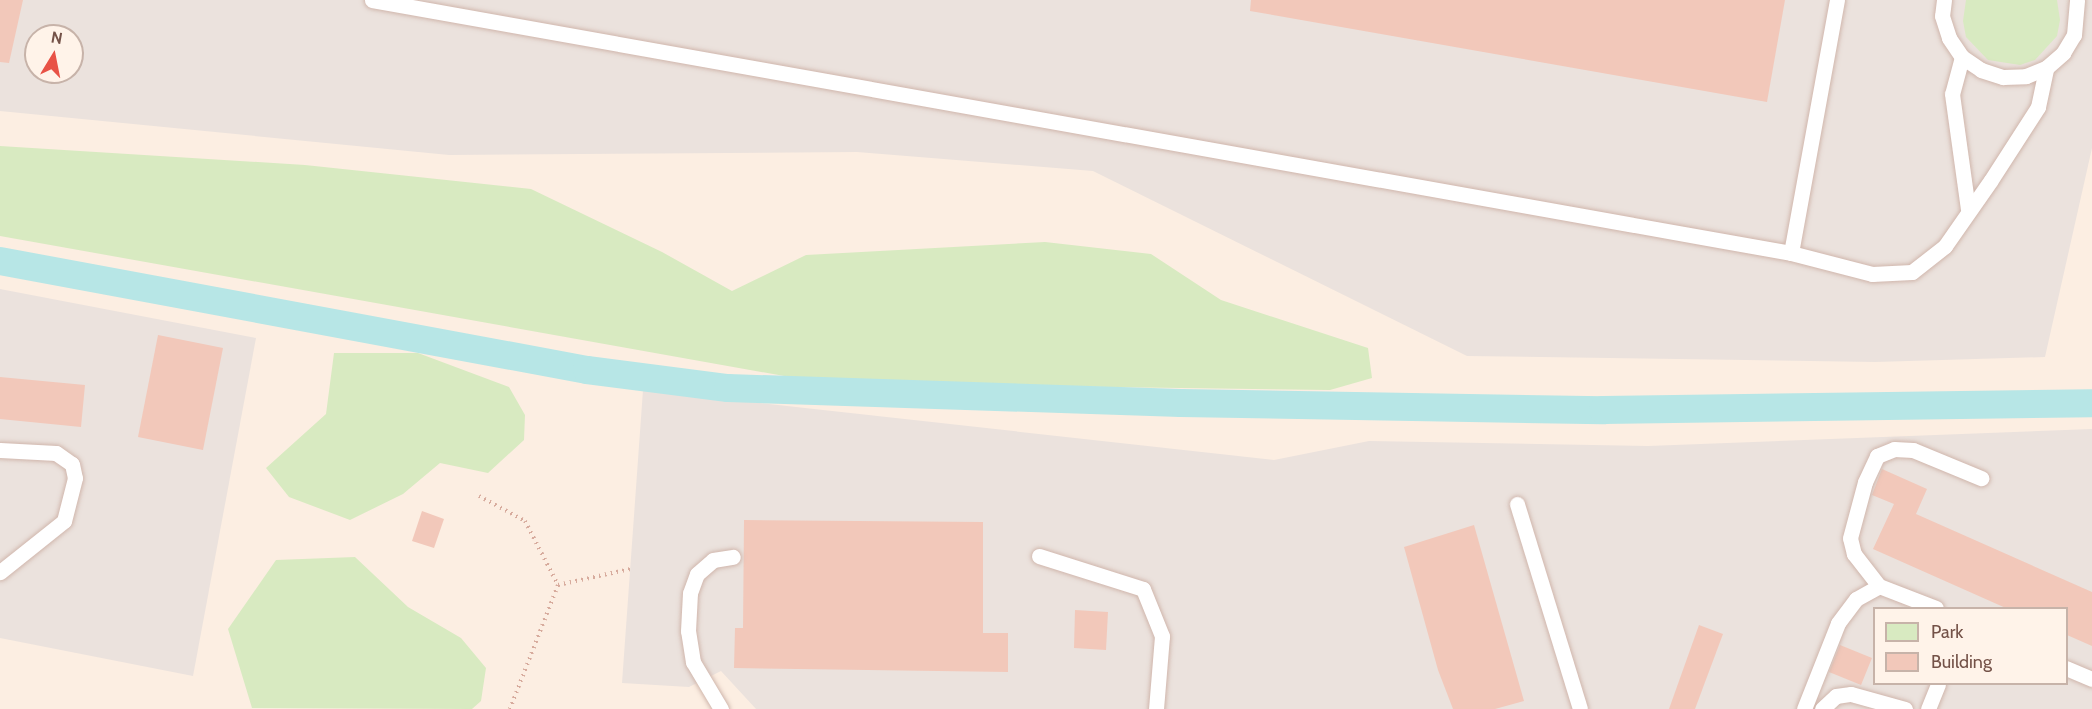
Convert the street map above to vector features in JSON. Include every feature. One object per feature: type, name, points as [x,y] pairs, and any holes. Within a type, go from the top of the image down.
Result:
[{"type":"lane","points":[[372,0],[1791,254],[1872,274],[1912,272],[1945,246],[2038,107],[2046,68]]},
{"type":"lane","points":[[1791,254],[1837,0]]},
{"type":"lane","points":[[1944,0],[1942,16],[1949,38],[1962,57],[1981,70],[2003,77],[2026,76],[2046,68],[2063,53],[2074,35],[2078,0]]},
{"type":"lane","points":[[1962,57],[1952,94],[1968,210]]},
{"type":"lane","points":[[1931,607],[1879,586],[1854,554],[1850,538],[1865,482],[1877,456],[1894,449],[1913,450],[1981,478]]},
{"type":"lane","points":[[0,450],[56,453],[72,464],[75,478],[64,521],[0,572]]},
{"type":"lane","points":[[1517,504],[1580,709]]},
{"type":"lane","points":[[1039,556],[1143,589],[1162,636],[1156,709]]},
{"type":"lane","points":[[721,709],[693,662],[688,631],[690,593],[697,574],[713,560],[733,557]]},
{"type":"lane","points":[[1804,709],[1838,623],[1856,598],[1879,586]]},
{"type":"lane","points":[[2068,668],[2092,679]]},
{"type":"lane","points":[[1928,709],[1938,685]]},
{"type":"lane","points":[[1822,709],[1836,696],[1851,694],[1905,709]]},
{"type":"path","points":[[479,496],[525,521],[558,585],[510,709]]},
{"type":"path","points":[[558,585],[630,569]]},
{"type":"shaded area","points":[[0,0],[2092,0],[2092,148],[2045,357],[1875,362],[1467,356],[1093,171],[857,152],[449,155],[0,111]]},
{"type":"shaded area","points":[[0,289],[256,338],[193,676],[0,638]]},
{"type":"shaded area","points":[[643,390],[1274,460],[1369,441],[1648,446],[2092,429],[2092,709],[756,709],[721,671],[689,687],[622,683]]},
{"type":"green space","points":[[1966,0],[2057,0],[2060,20],[2057,36],[2035,60],[2020,65],[1988,60],[1966,37],[1963,21]]},
{"type":"green space","points":[[0,146],[305,165],[531,189],[662,252],[732,291],[806,255],[1045,242],[1151,254],[1221,300],[1368,348],[1372,378],[1330,390],[823,383],[0,236]]},
{"type":"green space","points":[[334,353],[418,353],[509,387],[525,415],[524,440],[488,473],[440,463],[403,494],[350,520],[289,497],[266,468],[326,414]]},
{"type":"green space","points":[[355,557],[408,607],[461,638],[486,668],[481,701],[472,709],[252,708],[228,629],[276,560]]},
{"type":"building","points":[[0,0],[23,0],[9,63],[0,62]]},
{"type":"building","points":[[1251,0],[1785,0],[1767,102],[1250,11]]},
{"type":"building","points":[[158,335],[223,348],[203,450],[138,437]]},
{"type":"building","points":[[0,377],[85,385],[81,427],[0,419]]},
{"type":"building","points":[[1882,469],[1927,489],[1916,514],[2092,592],[2092,646],[2068,635],[2068,607],[2004,607],[1873,549],[1894,504],[1872,495]]},
{"type":"building","points":[[422,511],[444,519],[434,548],[412,541]]},
{"type":"building","points":[[744,520],[983,522],[983,633],[1008,633],[1008,672],[734,668],[735,628],[743,628]]},
{"type":"building","points":[[1474,525],[1524,701],[1495,709],[1453,709],[1438,670],[1404,547]]},
{"type":"building","points":[[1075,610],[1108,612],[1106,650],[1074,648]]},
{"type":"building","points":[[1699,625],[1723,634],[1695,709],[1669,709]]},
{"type":"building","points":[[1840,645],[1872,658],[1861,685],[1829,672]]},
{"type":"waterway","points":[[0,261],[587,370],[728,388],[1181,403],[1603,410],[2092,403]]}]
